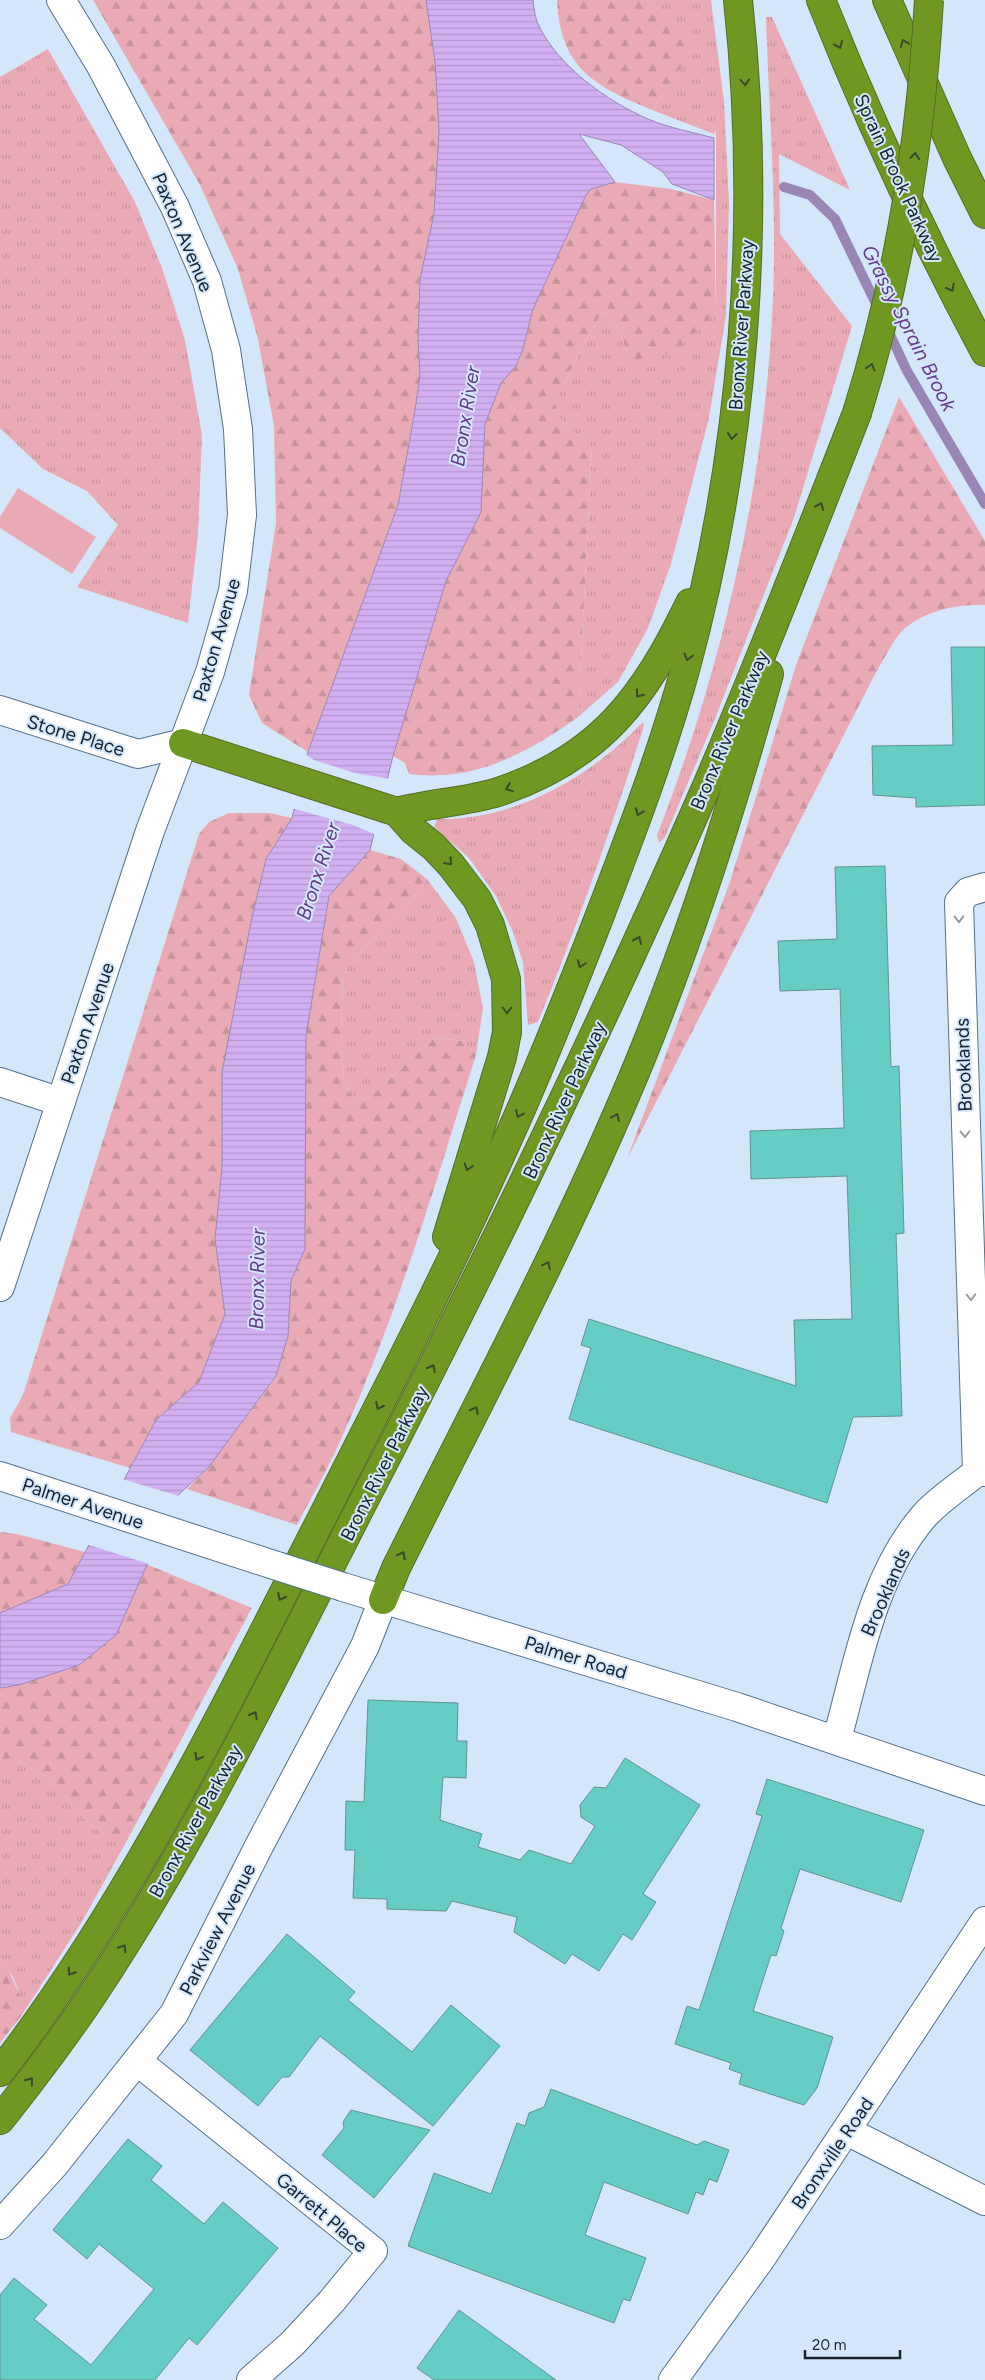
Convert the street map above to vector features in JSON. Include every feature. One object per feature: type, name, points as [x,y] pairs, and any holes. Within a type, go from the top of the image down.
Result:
[{"type":"highway","name":"Bronx River Parkway","points":[[0,2072],[74,1968],[129,1881],[180,1791],[275,1610],[424,1315],[524,1101],[567,1000],[616,873],[669,722],[687,663],[711,559],[731,443],[744,326],[747,267],[748,145],[738,0]]},
{"type":"highway","name":"Sprain Brook Parkway","points":[[821,0],[871,120],[919,225],[985,352]]},
{"type":"highway","points":[[886,0],[957,158],[985,214]]},
{"type":"highway","name":"Bronx River Parkway","points":[[0,2120],[64,2037],[97,1989],[185,1844],[296,1635],[513,1206],[620,980],[708,782],[803,551],[857,413],[877,349],[913,176],[926,62],[929,0]]},
{"type":"highway","points":[[383,1600],[396,1568],[564,1229],[640,1062],[682,951],[745,760],[803,551]]},
{"type":"highway","points":[[183,743],[397,812],[497,792],[553,768],[579,753],[603,734],[640,693],[656,669],[711,559]]},
{"type":"highway","points":[[397,812],[413,830],[434,847],[451,865],[477,899],[490,925],[506,979],[507,1032],[496,1080],[424,1315]]},
{"type":"street","name":"Paxton Avenue","points":[[0,1287],[150,831],[210,672],[234,581],[242,515],[238,429],[227,359],[207,281],[176,207],[101,66],[61,0]]},
{"type":"street","name":"Stone Place","points":[[0,710],[138,754],[183,743]]},
{"type":"street","name":"Brooklands","points":[[837,1739],[869,1618],[896,1558],[924,1516],[981,1472],[977,1260],[959,902],[968,892],[985,887]]},
{"type":"street","points":[[0,1082],[61,1102]]},
{"type":"street","name":"Palmer Avenue","points":[[0,1476],[166,1530]]},
{"type":"street","name":"Palmer Road","points":[[166,1530],[383,1600],[635,1675],[837,1739],[985,1791]]},
{"type":"street","name":"Parkview Avenue","points":[[0,2225],[54,2164],[174,2014],[259,1846],[365,1646],[383,1600]]},
{"type":"street","name":"Bronxville Road","points":[[673,2380],[760,2260],[985,1921]]},
{"type":"street","name":"Garrett Place","points":[[137,2061],[373,2251],[331,2302],[292,2344],[251,2380]]},
{"type":"street","points":[[847,2131],[985,2201]]},
{"type":"green space","points":[[93,0],[426,0],[435,61],[439,130],[434,214],[420,279],[418,341],[420,376],[415,410],[398,505],[308,752],[262,723],[249,695],[276,523],[274,426],[258,339],[238,269],[200,185]]},
{"type":"green space","points":[[557,0],[647,0],[693,39],[679,71],[652,110],[613,92],[597,83],[584,72],[573,58],[565,42]]},
{"type":"green space","points":[[647,0],[711,0],[724,101],[729,204],[726,315],[709,418],[671,564],[648,628],[618,682],[578,717],[592,449],[582,437],[567,428],[559,416],[555,402],[583,345],[602,312],[608,316],[619,331],[627,355],[716,313],[716,130],[714,134],[652,110],[679,71],[692,39]]},
{"type":"green space","points":[[766,17],[772,17],[850,190],[779,154],[780,234],[852,326],[794,518],[714,721],[665,837],[659,843],[657,835],[683,764],[706,691],[726,617],[743,542],[757,466],[772,314],[774,239]]},
{"type":"green space","points":[[48,49],[135,202],[162,268],[185,340],[202,435],[198,534],[188,623],[77,587],[118,525],[87,491],[43,469],[0,428],[0,77]]},
{"type":"green space","points":[[615,182],[671,189],[714,200],[716,313],[678,349],[639,362],[627,355],[619,331],[608,316],[602,312],[583,345],[555,402],[559,416],[567,428],[582,437],[592,448],[578,717],[547,738],[495,764],[459,773],[409,774],[405,763],[393,756],[446,581],[481,512],[485,424],[501,383],[516,366],[523,349],[533,309],[586,195],[591,189]]},
{"type":"green space","points":[[899,397],[985,541],[985,605],[953,607],[922,617],[904,629],[891,645],[627,1159],[730,882],[796,665]]},
{"type":"green space","points":[[18,488],[96,537],[72,574],[0,528],[0,517]]},
{"type":"green space","points":[[643,722],[644,726],[620,801],[567,949],[538,1022],[528,1025],[523,962],[513,932],[496,896],[469,858],[434,827],[437,819],[495,812],[523,804],[549,792],[575,778],[599,761]]},
{"type":"green space","points":[[229,813],[269,813],[292,818],[266,859],[252,917],[215,1239],[225,1314],[199,1382],[156,1420],[130,1468],[11,1432],[10,1418],[23,1395],[199,834],[209,822]]},
{"type":"green space","points":[[370,850],[401,859],[427,879],[406,909],[365,947],[343,974],[341,1031],[344,1082],[352,1097],[367,1100],[434,1038],[463,1041],[476,1055],[415,1248],[381,1344],[337,1448],[297,1525],[187,1489],[208,1468],[276,1377],[288,1336],[291,1281],[305,1249],[306,1036],[329,896]]},
{"type":"green space","points":[[427,879],[456,918],[474,962],[483,1008],[476,1055],[463,1041],[434,1038],[367,1100],[352,1097],[344,1082],[341,1031],[343,974],[365,947],[406,909]]},
{"type":"green space","points":[[0,1532],[17,1534],[85,1552],[68,1584],[0,1613]]},
{"type":"green space","points":[[146,1564],[252,1608],[130,1835],[106,1835],[90,1825],[47,1777],[15,1759],[0,1759],[0,1688],[19,1685],[79,1665],[116,1635]]},
{"type":"green space","points":[[0,1759],[15,1759],[47,1777],[90,1825],[106,1835],[130,1835],[83,1920],[22,2015],[17,1986],[10,1972],[0,1963]]},
{"type":"green space","points":[[0,1963],[8,1968],[20,1996],[22,2015],[0,2043]]},
{"type":"water","name":"Bronx River","points":[[426,0],[533,0],[539,26],[548,41],[571,69],[586,81],[632,112],[656,122],[714,138],[714,200],[672,184],[663,172],[621,145],[579,134],[615,182],[591,189],[586,195],[533,309],[523,349],[516,366],[501,383],[485,424],[481,512],[446,581],[393,756],[370,850],[329,896],[306,1036],[305,1249],[291,1281],[288,1336],[276,1376],[208,1468],[178,1495],[116,1635],[79,1665],[19,1685],[0,1688],[0,1613],[68,1584],[156,1420],[199,1382],[225,1314],[215,1239],[222,1167],[222,1072],[252,917],[266,859],[292,818],[308,752],[398,505],[415,410],[420,376],[418,341],[420,279],[434,214],[439,130],[435,61]]},
{"type":"pier","points":[[305,754],[314,760],[355,773],[390,779],[376,835],[353,825],[291,808]]},
{"type":"pier","points":[[122,1479],[179,1496],[149,1564],[86,1544]]},
{"type":"building","points":[[951,647],[985,647],[985,805],[916,807],[916,798],[873,795],[872,746],[953,745]]},
{"type":"building","points":[[885,866],[891,1067],[899,1066],[904,1233],[896,1234],[902,1416],[853,1417],[827,1503],[569,1419],[591,1348],[581,1345],[589,1319],[796,1386],[794,1320],[852,1319],[847,1176],[751,1179],[750,1131],[844,1128],[840,989],[780,991],[778,941],[837,939],[835,867]]},
{"type":"building","points":[[368,1700],[458,1703],[457,1741],[467,1741],[466,1778],[443,1777],[440,1820],[482,1834],[478,1847],[520,1860],[529,1850],[571,1864],[595,1826],[581,1817],[580,1805],[594,1787],[606,1788],[625,1758],[700,1805],[643,1894],[656,1902],[632,1940],[623,1934],[599,1971],[572,1954],[565,1964],[514,1932],[517,1917],[452,1901],[446,1911],[387,1909],[387,1899],[353,1898],[355,1850],[345,1850],[346,1801],[364,1802]]},
{"type":"building","points":[[767,1779],[924,1830],[901,1902],[800,1869],[781,1928],[784,1931],[776,1956],[771,1955],[753,2011],[833,2037],[817,2088],[804,2105],[739,2084],[742,2074],[729,2069],[731,2063],[675,2044],[687,2006],[699,2010],[762,1816],[756,1814]]},
{"type":"building","points":[[287,1934],[355,1992],[348,2000],[412,2052],[451,2005],[500,2046],[433,2126],[320,2036],[289,2077],[282,2077],[258,2106],[190,2050]]},
{"type":"building","points":[[551,2089],[697,2145],[704,2141],[729,2150],[717,2182],[709,2179],[703,2195],[696,2192],[688,2214],[604,2182],[585,2235],[646,2258],[630,2301],[623,2299],[614,2323],[408,2246],[434,2173],[491,2194],[517,2123],[525,2126],[529,2113],[544,2107]]},
{"type":"building","points":[[351,2110],[430,2130],[374,2198],[322,2155],[344,2128],[343,2122]]},
{"type":"building","points":[[128,2139],[162,2166],[151,2180],[204,2224],[223,2202],[278,2248],[197,2345],[189,2338],[155,2380],[0,2380],[0,2295],[14,2278],[47,2305],[34,2319],[91,2365],[154,2289],[99,2244],[87,2259],[53,2230]]},
{"type":"building","points":[[459,2310],[556,2380],[434,2380],[417,2368]]},
{"type":"waterway","name":"Grassy Sprain Brook","points":[[784,187],[810,195],[835,219],[879,310]]},
{"type":"waterway","name":"Grassy Sprain Brook","points":[[886,326],[907,371],[985,504]]}]
